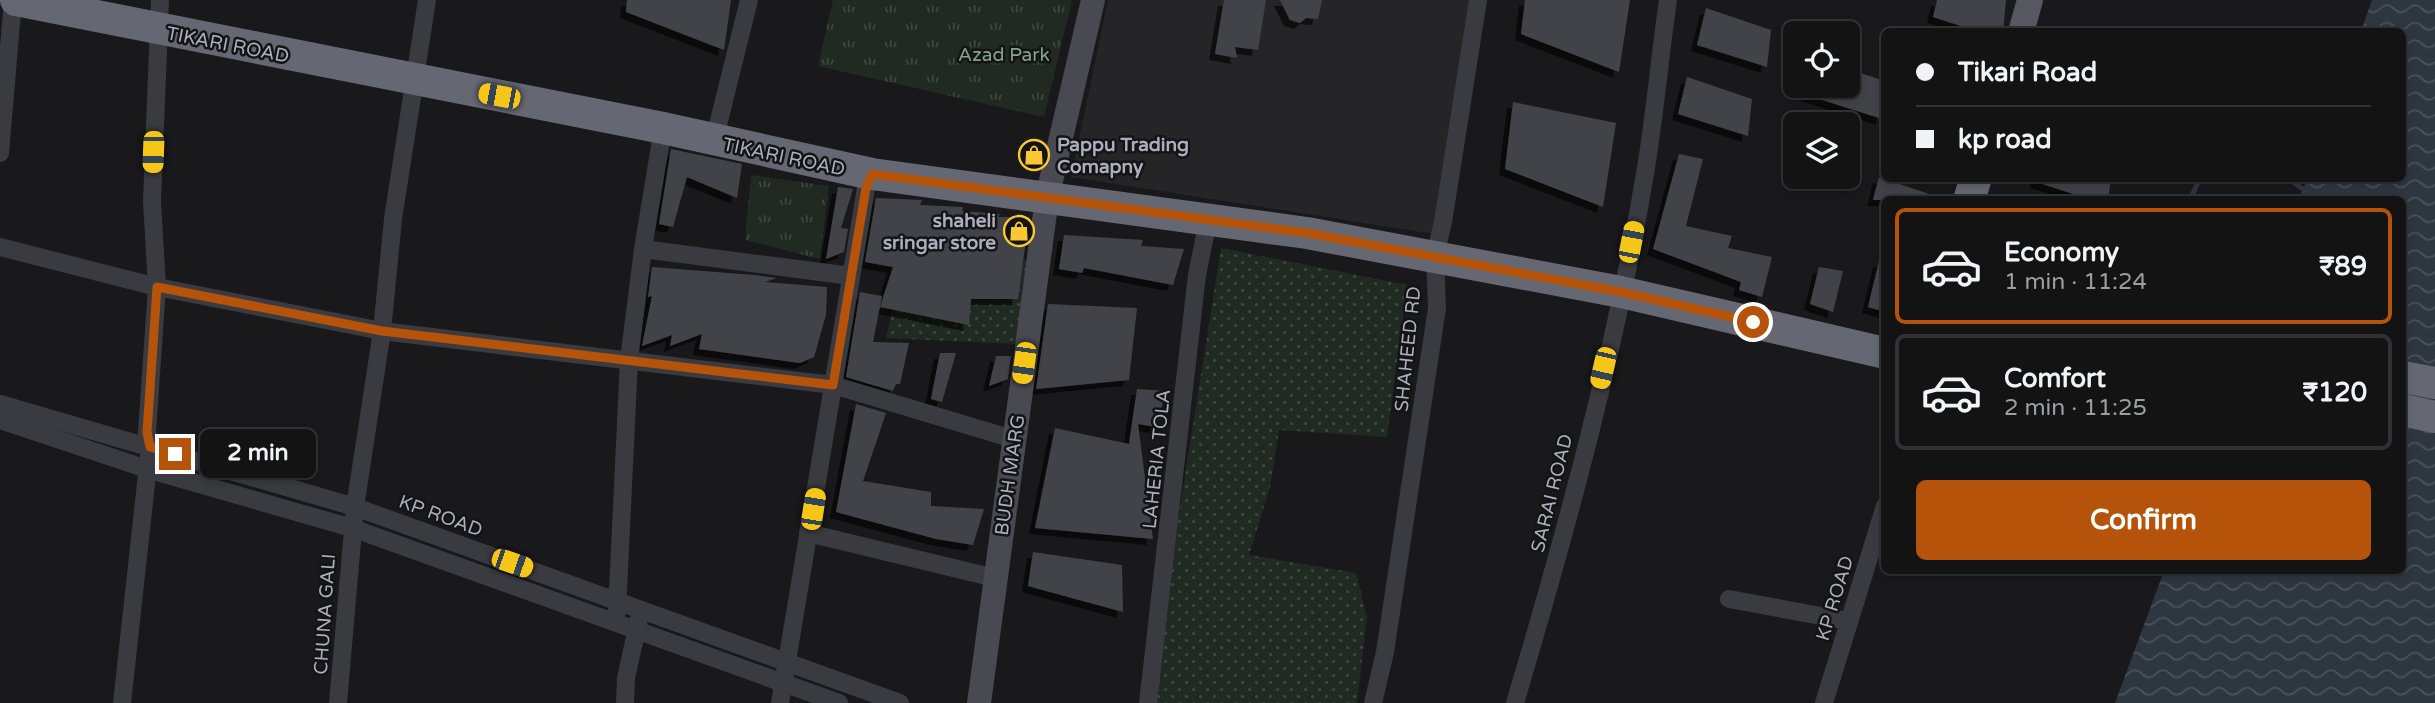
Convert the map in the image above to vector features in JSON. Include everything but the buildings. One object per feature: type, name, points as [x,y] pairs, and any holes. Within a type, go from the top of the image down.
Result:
[{"type":"highway","name":"TIKARI ROAD","points":[[15,0],[160,15],[417,80],[663,128],[872,174],[1307,233],[1621,292],[1881,352]]},
{"type":"highway","points":[[2406,378],[2435,383]]},
{"type":"highway","points":[[2406,411],[2435,416]]},
{"type":"main road","points":[[2022,28],[2030,0]]},
{"type":"street","points":[[0,153],[15,0]]},
{"type":"street","name":"CHUNA GALI","points":[[338,703],[352,528],[382,331],[393,219],[417,80],[427,0]]},
{"type":"street","points":[[714,141],[749,0]]},
{"type":"street","name":"BUDH MARG","points":[[979,703],[1047,198],[1093,0]]},
{"type":"street","name":"SHAHEED RD","points":[[1373,703],[1385,652],[1437,308],[1435,256],[1443,222],[1478,0]]},
{"type":"street","name":"SARAI ROAD","points":[[1515,703],[1561,545],[1621,292],[1646,168],[1668,0]]},
{"type":"street","points":[[122,703],[150,447],[147,432],[157,287],[152,201],[155,79],[160,15]]},
{"type":"street","points":[[618,624],[629,360],[643,249],[663,128]]},
{"type":"street","points":[[780,703],[866,188],[872,174]]},
{"type":"street","name":"LAHERIA TOLA","points":[[1148,703],[1197,275],[1208,221]]},
{"type":"street","points":[[0,247],[157,287],[382,331],[833,385],[1013,439]]},
{"type":"street","points":[[643,249],[851,276]]},
{"type":"street","name":"KP ROAD","points":[[0,404],[355,507],[900,703]]},
{"type":"street","points":[[0,421],[148,469],[352,528],[839,703]]},
{"type":"street","name":"KP ROAD","points":[[1824,703],[1881,518]]},
{"type":"street","points":[[808,533],[995,578]]},
{"type":"street","points":[[1729,599],[1848,621]]},
{"type":"street","points":[[625,703],[626,678],[642,609]]},
{"type":"shaded area","points":[[1108,0],[1477,0],[1440,235],[1071,177]]},
{"type":"green space","name":"Azad Park","points":[[833,0],[1072,0],[1044,117],[818,66]]},
{"type":"green space","points":[[751,175],[829,186],[820,259],[745,240]]},
{"type":"green space","points":[[906,246],[1031,261],[1017,344],[886,338]]},
{"type":"green space","points":[[1221,248],[1407,285],[1387,437],[1279,430],[1270,487],[1249,555],[1356,573],[1367,617],[1357,703],[1149,703]]},
{"type":"water","points":[[2372,0],[2435,0],[2435,703],[2115,703],[2163,574],[2406,574],[2406,196],[2300,196],[2306,182],[2406,182],[2406,28],[2362,28]]},
{"type":"waterway","points":[[2192,196],[2198,182]]},
{"type":"waterway","points":[[2293,182],[2313,196]]},
{"type":"place","name":"Pappu Trading Comapny","points":[[1034,155]]},
{"type":"place","name":"shaheli sringar store","points":[[1019,231]]},
{"type":"route","points":[[175,454],[150,447],[147,432],[157,287],[382,331],[833,385],[866,188],[872,174],[1307,233],[1621,292],[1753,322]]}]
